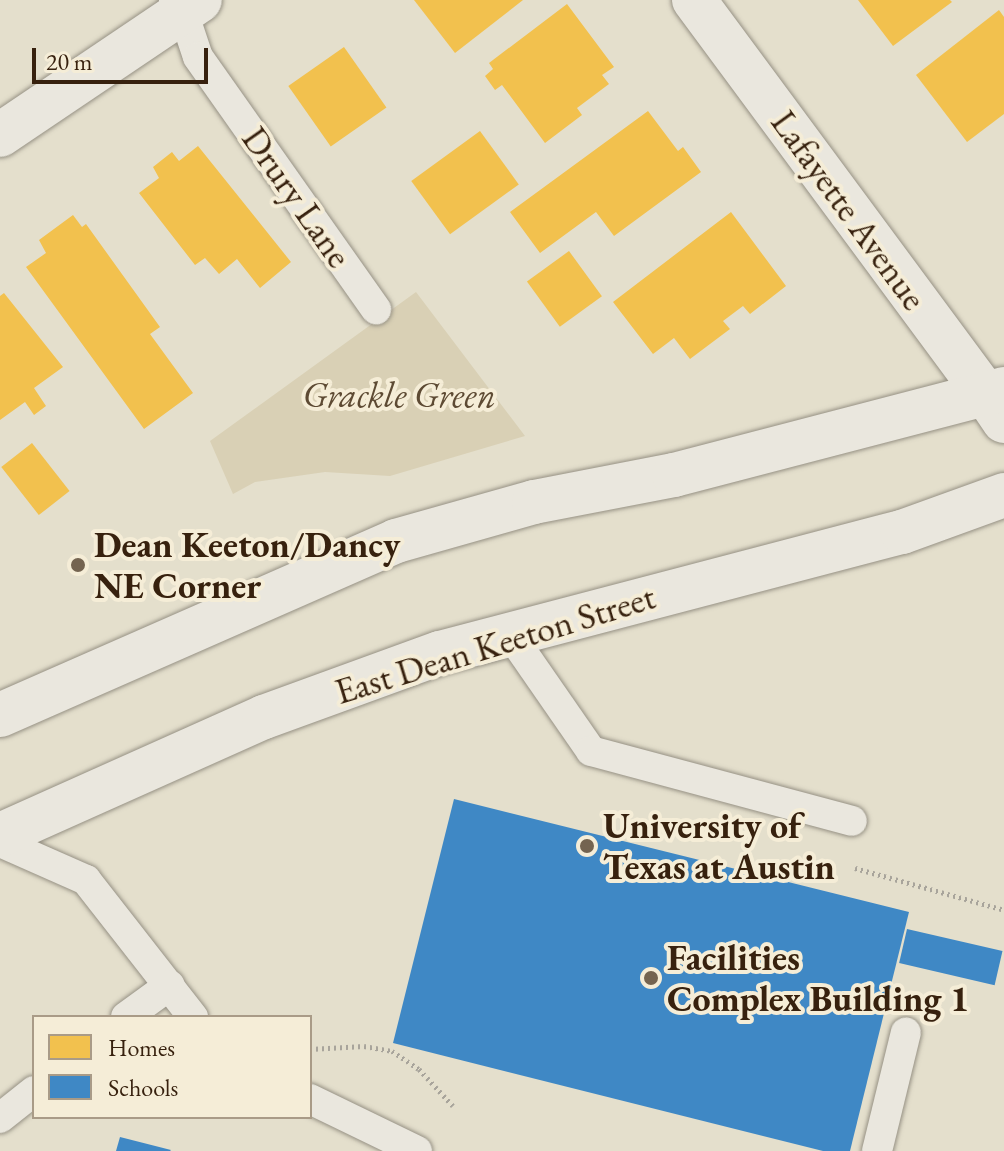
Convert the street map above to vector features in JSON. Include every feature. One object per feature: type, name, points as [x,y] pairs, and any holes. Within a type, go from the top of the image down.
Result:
[{"type":"main road","name":"Lafayette Avenue","points":[[694,0],[998,402]]},
{"type":"main road","points":[[0,135],[185,4]]},
{"type":"main road","points":[[0,715],[396,541],[534,502],[674,475],[998,402]]},
{"type":"main road","name":"East Dean Keeton Street","points":[[0,835],[264,717],[440,653],[902,532],[1004,495]]},
{"type":"lane","name":"Drury Lane","points":[[185,4],[198,57],[376,309]]},
{"type":"lane","points":[[510,634],[591,751],[852,821]]},
{"type":"lane","points":[[0,842],[86,880],[192,1015]]},
{"type":"lane","points":[[129,1015],[170,985]]},
{"type":"lane","points":[[877,1151],[906,1032]]},
{"type":"lane","points":[[0,1118],[32,1093]]},
{"type":"lane","points":[[312,1100],[417,1151]]},
{"type":"path","points":[[312,1049],[364,1046],[392,1051],[419,1069],[453,1106]]},
{"type":"green space","name":"Grackle Green","points":[[416,292],[525,436],[390,476],[325,472],[255,482],[233,494],[210,441]]},
{"type":"building: Homes","points":[[414,0],[523,0],[455,53]]},
{"type":"building: Homes","points":[[858,0],[950,0],[952,2],[893,46]]},
{"type":"building: Homes","points":[[567,4],[614,67],[602,75],[609,84],[577,108],[582,115],[545,143],[502,85],[495,90],[485,76],[493,69],[489,63]]},
{"type":"building: Homes","points":[[999,10],[1004,17],[1004,114],[967,142],[916,75]]},
{"type":"building: Homes","points":[[344,47],[386,108],[331,147],[288,86]]},
{"type":"building: Homes","points":[[648,111],[678,151],[683,147],[701,172],[614,236],[596,212],[540,253],[510,212]]},
{"type":"building: Homes","points":[[480,131],[519,184],[450,234],[411,181]]},
{"type":"building: Homes","points":[[198,146],[291,262],[260,288],[237,259],[219,274],[205,258],[195,265],[139,193],[159,178],[153,167],[172,152],[179,161]]},
{"type":"building: Homes","points":[[731,212],[786,286],[750,314],[743,306],[723,321],[730,329],[690,359],[674,338],[653,354],[613,302]]},
{"type":"building: Homes","points":[[73,215],[82,227],[86,224],[160,327],[150,334],[193,393],[144,429],[26,267],[46,253],[39,240]]},
{"type":"building: Homes","points":[[569,251],[602,296],[560,327],[527,282]]},
{"type":"building: Homes","points":[[4,293],[63,367],[34,388],[46,406],[34,415],[25,402],[0,420],[0,296]]},
{"type":"building: Homes","points":[[32,443],[70,491],[39,515],[1,467]]},
{"type":"building: Schools","name":"Facilities Complex Building 1","points":[[454,799],[909,912],[850,1151],[823,1151],[393,1043]]},
{"type":"building: Schools","points":[[907,929],[1002,951],[995,985],[899,963]]},
{"type":"building: Schools","points":[[120,1137],[171,1150],[116,1151]]},
{"type":"place","name":"Dean Keeton/Dancy NE Corner","points":[[78,565]]},
{"type":"place","name":"University of Texas at Austin","points":[[587,846]]},
{"type":"place","name":"Facilities Complex Building 1","points":[[651,978]]}]
